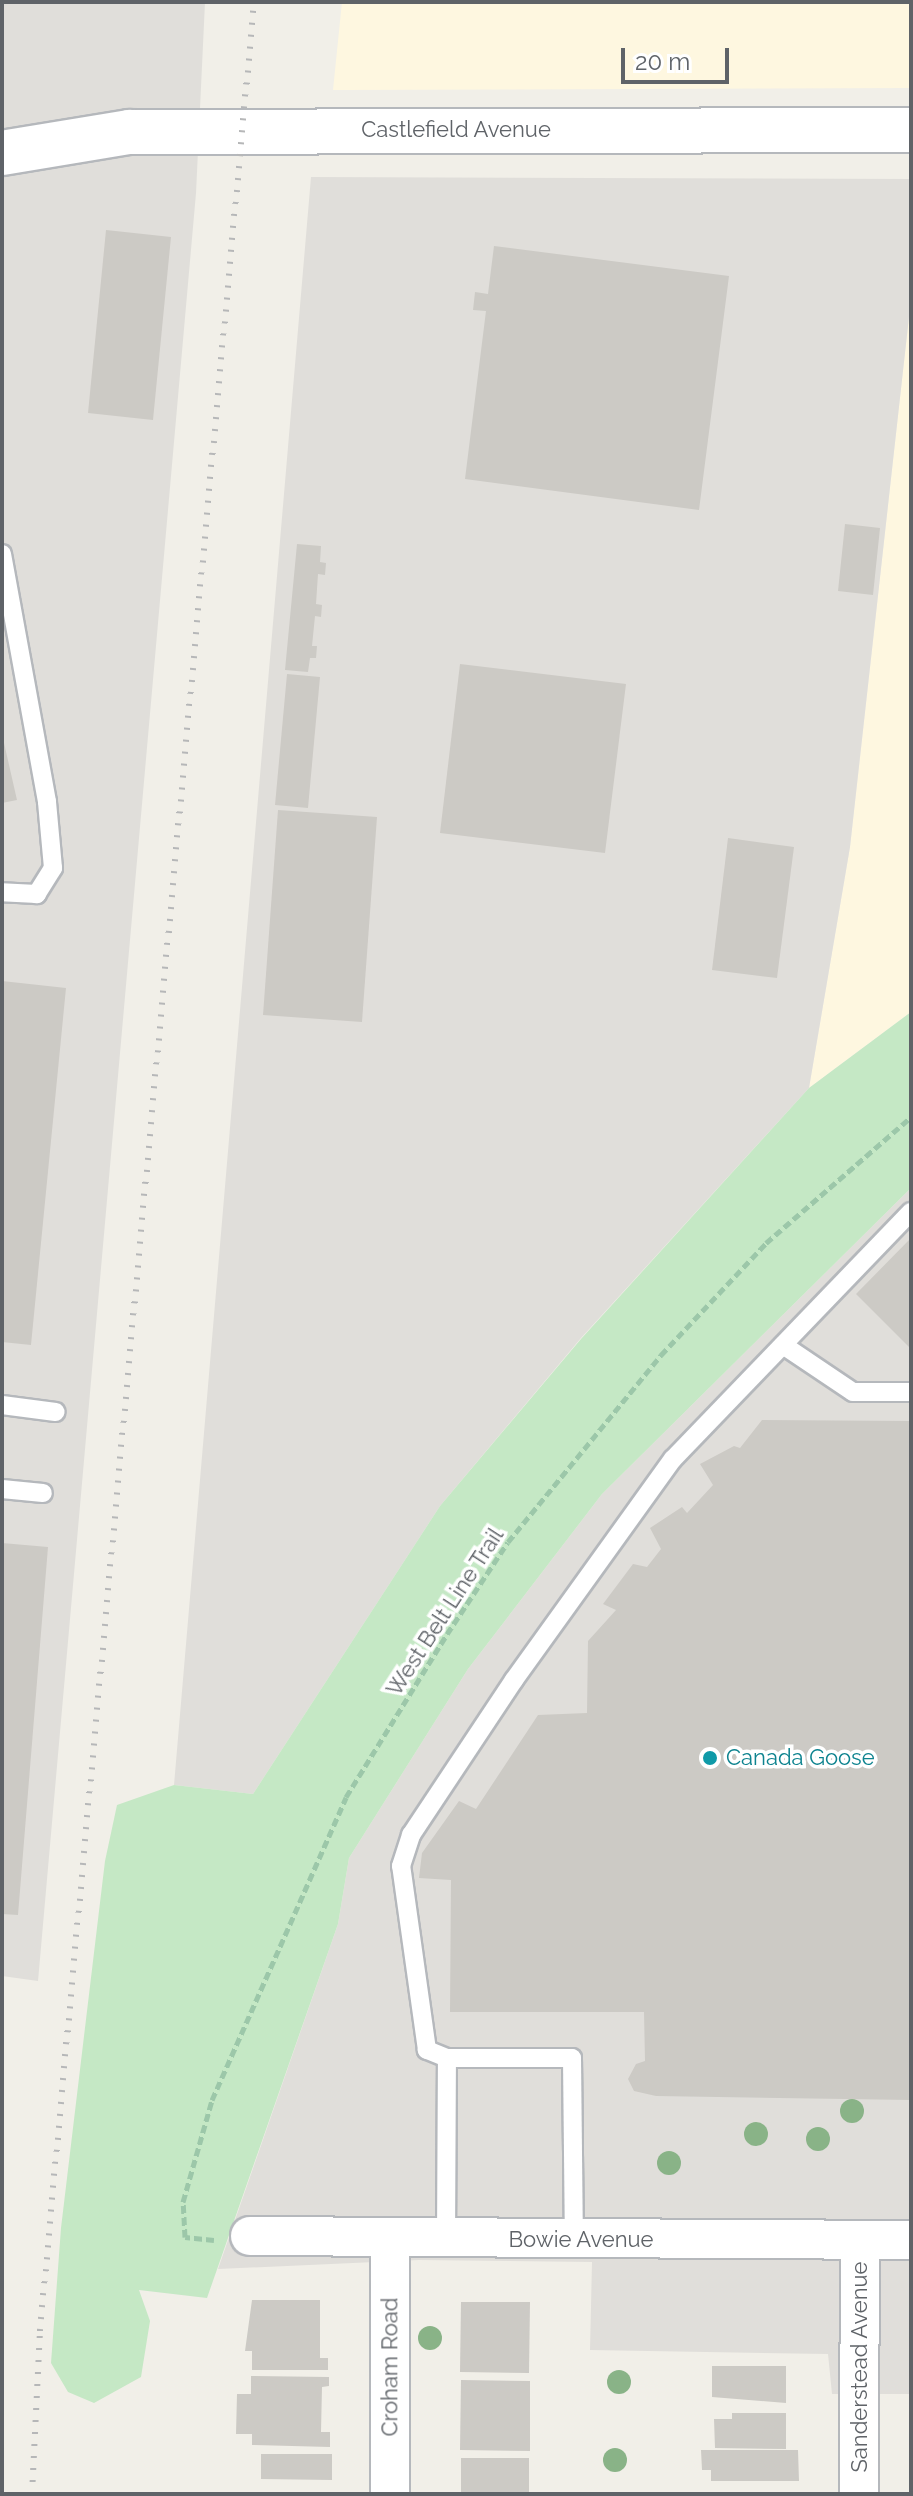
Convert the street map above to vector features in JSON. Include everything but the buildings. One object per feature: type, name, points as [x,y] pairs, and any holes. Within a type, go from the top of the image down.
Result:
[{"type":"street","name":"Castlefield Avenue","points":[[2,153],[129,132],[911,130]]},
{"type":"street","name":"Bowie Avenue","points":[[250,2236],[390,2240],[911,2240]]},
{"type":"street","name":"Croham Road","points":[[390,2240],[390,2494]]},
{"type":"street","name":"Sanderstead Avenue","points":[[859,2494],[860,2240]]},
{"type":"lane","points":[[2,554],[47,802],[53,868],[37,894],[2,892]]},
{"type":"lane","points":[[574,2240],[572,2058],[447,2058],[427,2050],[401,1866],[411,1835],[514,1680],[673,1459],[911,1212]]},
{"type":"lane","points":[[783,1345],[853,1392],[911,1392]]},
{"type":"lane","points":[[2,1405],[56,1412]]},
{"type":"lane","points":[[2,1489],[43,1493]]},
{"type":"lane","points":[[446,2240],[447,2058]]},
{"type":"path","name":"West Belt Line Trail","points":[[185,2237],[188,2170],[306,1879],[346,1797],[447,1634],[508,1542],[661,1355],[766,1243],[911,1117]]},
{"type":"shaded area","points":[[2,2],[205,2],[196,193],[38,1981],[2,1976]]},
{"type":"shaded area","points":[[342,2],[911,2],[911,88],[333,90]]},
{"type":"shaded area","points":[[311,177],[911,179],[911,299],[850,847],[809,1088],[581,1338],[440,1506],[253,1794],[174,1785]]},
{"type":"shaded area","points":[[911,299],[911,1012],[809,1088],[850,847]]},
{"type":"shaded area","points":[[911,1188],[911,2394],[832,2394],[828,2354],[590,2350],[592,2262],[419,2260],[218,2269],[338,1924],[349,1858],[468,1669],[602,1494]]},
{"type":"green space","points":[[911,1012],[911,1188],[602,1494],[468,1669],[349,1858],[338,1924],[207,2298],[139,2290],[150,2321],[141,2377],[94,2403],[68,2392],[51,2363],[61,2228],[105,1861],[117,1805],[174,1785],[253,1794],[440,1506],[581,1339],[809,1088]]},
{"type":"railway","points":[[32,2494],[40,2331],[254,2]]},
{"type":"place","name":"Canada Goose","points":[[710,1758]]}]
